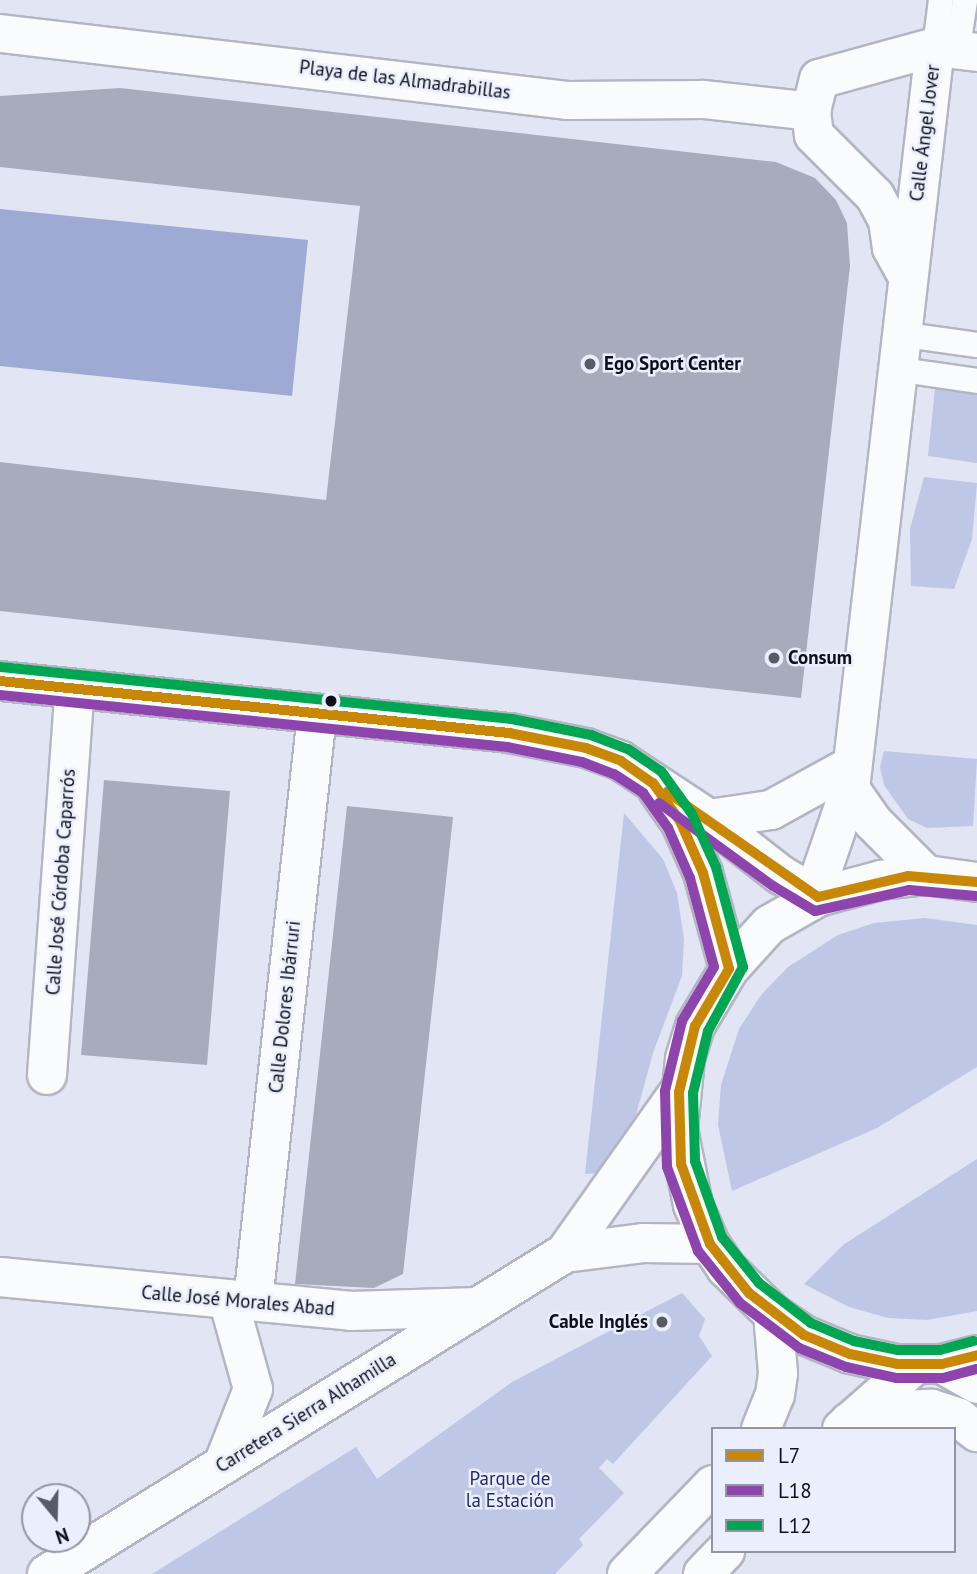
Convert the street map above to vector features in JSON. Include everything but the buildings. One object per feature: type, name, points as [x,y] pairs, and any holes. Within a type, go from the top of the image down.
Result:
[{"type":"main road","name":"Calle Ángel Jover","points":[[815,897],[851,778],[897,351],[908,277],[935,47],[819,79],[811,111],[814,135],[875,196],[888,220],[892,248],[908,277]]},
{"type":"main road","points":[[0,681],[552,740],[621,761],[709,819],[780,875],[815,897]]},
{"type":"main road","name":"Calle José Córdoba Caparrós","points":[[47,1075],[75,689]]},
{"type":"main road","name":"Calle Dolores Ibárruri","points":[[241,1300],[317,714]]},
{"type":"main road","points":[[709,819],[771,810],[851,778],[872,821],[926,875]]},
{"type":"main road","points":[[653,783],[680,821],[703,873],[729,969]]},
{"type":"main road","points":[[977,882],[926,875],[881,880],[815,897],[769,925],[729,969],[695,1026],[679,1092],[681,1164],[710,1244],[726,1268],[773,1314],[804,1335],[850,1354],[945,1361],[977,1384]]},
{"type":"main road","name":"Carretera Sierra Alhamilla","points":[[47,1574],[565,1253],[679,1092]]},
{"type":"main road","name":"Carretera Sierra Alhamilla","points":[[565,1253],[644,1243],[710,1244]]},
{"type":"main road","name":"Calle José Morales Abad","points":[[0,1277],[351,1311],[478,1307]]},
{"type":"main road","points":[[223,1465],[253,1389],[241,1300]]},
{"type":"main road","points":[[762,1427],[775,1395],[778,1373],[773,1314]]},
{"type":"main road","points":[[845,1425],[945,1361]]},
{"type":"main road","points":[[845,1425],[898,1410],[932,1409],[958,1418],[977,1432]]},
{"type":"main road","points":[[627,1574],[711,1487]]},
{"type":"main road","points":[[704,1574],[723,1553]]},
{"type":"street","name":"Playa de las Almadrabillas","points":[[0,33],[568,100],[703,99],[811,111]]},
{"type":"street","points":[[935,47],[977,52]]},
{"type":"lane","points":[[935,47],[941,0]]},
{"type":"lane","points":[[935,47],[960,33],[965,0]]},
{"type":"lane","points":[[897,351],[977,345]]},
{"type":"lane","points":[[897,351],[977,381]]},
{"type":"green space","points":[[935,388],[977,395],[977,463],[928,456]]},
{"type":"green space","points":[[924,477],[977,483],[972,539],[954,589],[911,586],[910,529]]},
{"type":"green space","points":[[884,751],[977,759],[973,826],[927,828],[908,819],[884,785],[880,767]]},
{"type":"green space","points":[[624,813],[663,859],[677,893],[684,939],[682,976],[653,1053],[636,1115],[600,1173],[585,1174]]},
{"type":"green space","points":[[925,918],[977,925],[977,1067],[877,1128],[732,1191],[718,1125],[721,1085],[739,1029],[761,995],[788,967],[838,935],[874,923]]},
{"type":"green space","points":[[977,1159],[977,1311],[927,1320],[888,1318],[849,1307],[804,1284],[843,1245]]},
{"type":"green space","name":"Parque de la Estación","points":[[682,1293],[705,1319],[699,1336],[712,1356],[613,1464],[607,1459],[599,1468],[624,1493],[579,1539],[583,1545],[555,1574],[152,1574],[356,1447],[377,1479],[512,1382]]},
{"type":"shaded area","points":[[0,209],[308,240],[292,396],[0,366]]},
{"type":"transit line","name":"L12","points":[[1,667],[512,719],[591,735],[628,749],[661,771],[692,814],[716,867],[743,967],[708,1031],[693,1093],[695,1161],[722,1237],[759,1283],[811,1323],[854,1341],[898,1350],[940,1350],[974,1341]]},
{"type":"transit line","name":"L7","points":[[0,681],[509,733],[586,748],[621,761],[653,783],[680,821],[703,873],[729,969],[695,1026],[679,1092],[681,1164],[710,1244],[749,1293],[804,1335],[850,1354],[897,1364],[942,1364],[977,1355]]},
{"type":"transit line","name":"L18","points":[[0,695],[507,747],[582,762],[614,774],[643,793],[668,828],[690,878],[714,967],[682,1021],[665,1091],[667,1167],[698,1251],[740,1303],[799,1348],[846,1367],[896,1378],[943,1378],[977,1369]]},
{"type":"transit line","name":"L7","points":[[667,792],[818,897],[908,876],[977,882]]},
{"type":"transit line","name":"L18","points":[[659,803],[773,886],[815,911],[909,890],[976,896]]},
{"type":"place","name":"Ego Sport Center","points":[[590,364]]},
{"type":"place","name":"Consum","points":[[774,658]]},
{"type":"place","name":"Cable Inglés","points":[[662,1322]]}]
